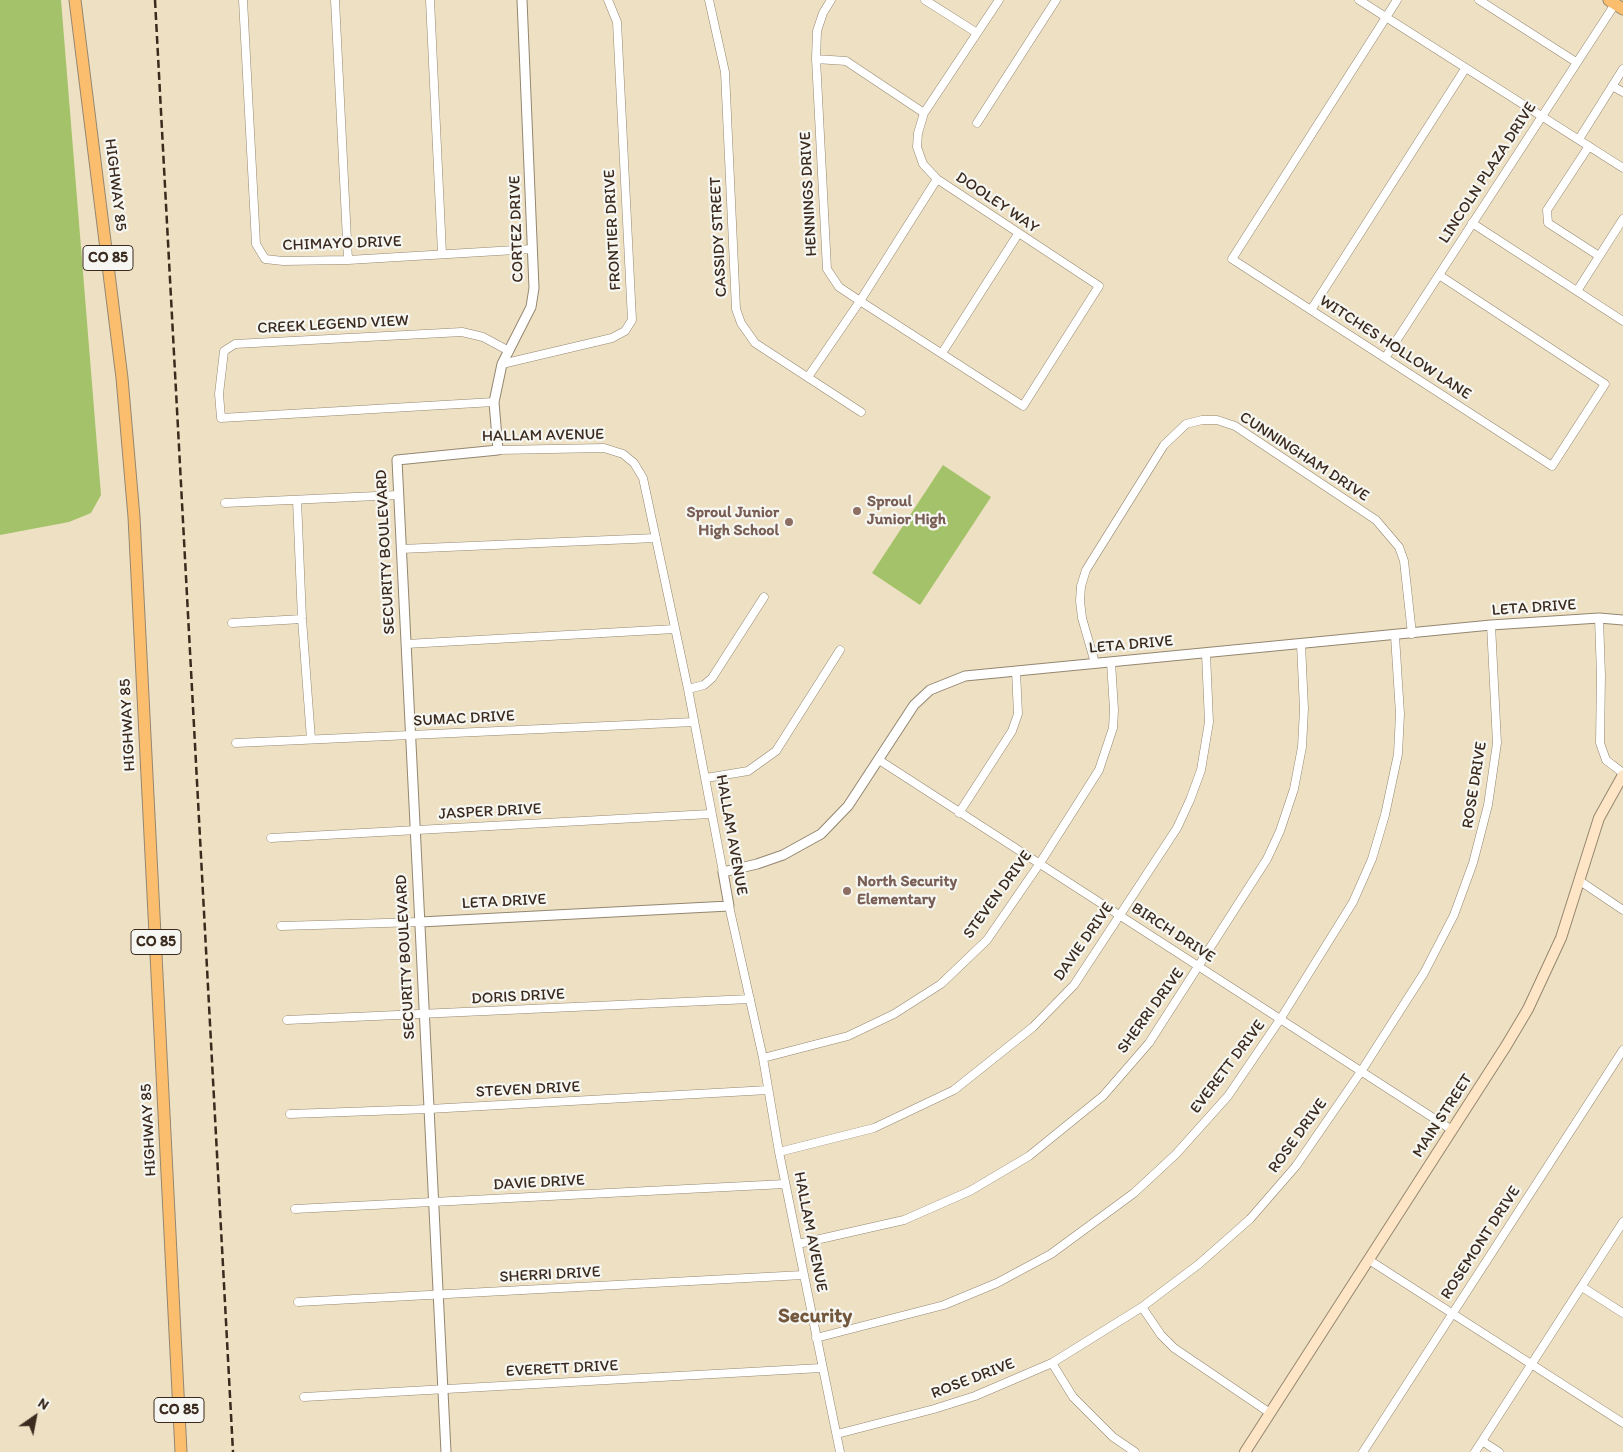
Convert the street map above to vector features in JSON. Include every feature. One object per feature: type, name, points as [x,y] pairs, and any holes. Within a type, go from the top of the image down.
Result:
[{"type":"main road","name":"HIGHWAY 85","points":[[75,0],[119,352],[134,517],[181,1452]]},
{"type":"main road","name":"MAIN STREET","points":[[1245,1452],[1370,1260],[1528,1009],[1561,938],[1599,818],[1623,774]]},
{"type":"street","name":"CHIMAYO DRIVE","points":[[243,0],[256,244],[265,259],[283,261],[348,260],[532,249]]},
{"type":"street","points":[[335,0],[348,260]]},
{"type":"street","points":[[430,0],[442,253]]},
{"type":"street","name":"CORTEZ DRIVE","points":[[498,450],[494,402],[502,364],[531,307],[534,288],[522,0]]},
{"type":"street","name":"FRONTIER DRIVE","points":[[502,364],[612,338],[625,331],[632,320],[617,22],[608,0]]},
{"type":"street","name":"CASSIDY STREET","points":[[709,0],[725,72],[736,309],[741,323],[755,343],[861,412]]},
{"type":"street","name":"HENNINGS DRIVE","points":[[831,0],[823,13],[817,32],[816,58],[827,269],[839,287],[1023,406]]},
{"type":"street","points":[[925,0],[977,33]]},
{"type":"street","name":"DOOLEY WAY","points":[[999,0],[924,113],[918,133],[917,148],[923,164],[937,179],[1099,286],[1023,406]]},
{"type":"street","points":[[977,123],[1056,0]]},
{"type":"street","points":[[1358,0],[1623,168]]},
{"type":"street","name":"WITCHES HOLLOW LANE","points":[[1396,0],[1232,259],[1552,466],[1605,384],[1439,275]]},
{"type":"street","points":[[1479,0],[1576,62]]},
{"type":"street","name":"LINCOLN PLAZA DRIVE","points":[[1385,358],[1576,62],[1617,5]]},
{"type":"street","points":[[816,58],[846,62],[924,113]]},
{"type":"street","points":[[1579,140],[1623,68]]},
{"type":"street","points":[[1310,310],[1465,69]]},
{"type":"street","points":[[1612,86],[1623,92]]},
{"type":"street","points":[[1589,146],[1548,210],[1548,223],[1599,256]]},
{"type":"street","points":[[808,377],[860,301],[937,179]]},
{"type":"street","points":[[1577,291],[1623,219]]},
{"type":"street","points":[[1472,223],[1623,321]]},
{"type":"street","points":[[942,353],[1018,234]]},
{"type":"street","name":"CREEK LEGEND VIEW","points":[[494,402],[221,418],[219,394],[224,351],[235,344],[462,332],[483,338],[509,351]]},
{"type":"street","name":"CUNNINGHAM DRIVE","points":[[1095,663],[1082,618],[1080,601],[1081,586],[1086,570],[1164,445],[1186,424],[1202,420],[1217,420],[1235,426],[1376,520],[1399,547],[1404,560],[1412,634]]},
{"type":"street","name":"HALLAM AVENUE","points":[[397,460],[498,450],[604,448],[623,454],[634,463],[643,478],[706,778],[710,814],[729,906],[763,1058],[785,1184],[821,1368],[840,1452]]},
{"type":"street","name":"SECURITY BOULEVARD","points":[[397,460],[446,1452]]},
{"type":"street","points":[[225,503],[398,494]]},
{"type":"street","points":[[297,500],[302,619],[311,739]]},
{"type":"street","points":[[401,549],[656,538]]},
{"type":"street","points":[[688,689],[704,685],[712,678],[764,597]]},
{"type":"street","points":[[1599,618],[1602,676],[1600,743],[1606,760],[1623,774]]},
{"type":"street","name":"LETA DRIVE","points":[[723,872],[757,864],[783,855],[821,834],[848,806],[914,704],[930,690],[965,676],[1395,636],[1491,625],[1599,618],[1623,620]]},
{"type":"street","points":[[232,623],[302,619]]},
{"type":"street","name":"ROSE DRIVE","points":[[837,1434],[934,1409],[975,1396],[1052,1363],[1142,1308],[1199,1264],[1250,1219],[1296,1166],[1362,1070],[1424,973],[1454,915],[1473,863],[1488,805],[1497,743],[1491,625]]},
{"type":"street","points":[[406,644],[675,629]]},
{"type":"street","name":"EVERETT DRIVE","points":[[816,1338],[944,1305],[997,1282],[1052,1254],[1134,1193],[1176,1154],[1228,1096],[1281,1018],[1353,902],[1372,858],[1386,815],[1398,754],[1400,714],[1395,636]]},
{"type":"street","name":"SHERRI DRIVE","points":[[798,1244],[904,1220],[970,1191],[1029,1156],[1103,1096],[1149,1043],[1267,859],[1280,830],[1291,797],[1302,747],[1304,709],[1301,644]]},
{"type":"street","points":[[706,778],[748,771],[776,751],[840,650]]},
{"type":"street","name":"DAVIE DRIVE","points":[[779,1152],[874,1128],[954,1090],[1032,1027],[1074,985],[1177,828],[1201,770],[1209,722],[1206,654]]},
{"type":"street","name":"STEVEN DRIVE","points":[[763,1058],[848,1036],[894,1014],[941,984],[986,940],[1040,863],[1099,770],[1107,748],[1114,710],[1111,662]]},
{"type":"street","points":[[959,813],[1012,731],[1018,714],[1016,671]]},
{"type":"street","name":"SUMAC DRIVE","points":[[236,744],[694,722]]},
{"type":"street","name":"BIRCH DRIVE","points":[[879,760],[1362,1070],[1452,1130]]},
{"type":"street","name":"JASPER DRIVE","points":[[271,838],[710,814]]},
{"type":"street","points":[[1580,881],[1623,910]]},
{"type":"street","name":"LETA DRIVE","points":[[281,926],[420,922],[729,906]]},
{"type":"street","name":"DORIS DRIVE","points":[[287,1020],[750,999]]},
{"type":"street","name":"ROSEMONT DRIVE","points":[[1363,1452],[1623,1050]]},
{"type":"street","name":"STEVEN DRIVE","points":[[290,1114],[429,1109],[768,1090]]},
{"type":"street","name":"DAVIE DRIVE","points":[[295,1209],[785,1184]]},
{"type":"street","points":[[1475,1452],[1623,1222]]},
{"type":"street","points":[[1370,1260],[1451,1314],[1623,1422]]},
{"type":"street","name":"SHERRI DRIVE","points":[[298,1302],[804,1275]]},
{"type":"street","points":[[1582,1287],[1623,1313]]},
{"type":"street","points":[[1142,1308],[1161,1335],[1174,1348],[1270,1413]]},
{"type":"street","points":[[1052,1363],[1073,1397],[1112,1437],[1135,1452]]},
{"type":"street","name":"EVERETT DRIVE","points":[[304,1397],[821,1368]]},
{"type":"street","points":[[1482,1441],[1500,1452]]},
{"type":"green space","points":[[0,0],[61,0],[101,495],[91,513],[69,522],[0,535]]},
{"type":"green space","points":[[943,465],[991,497],[920,605],[872,573]]},
{"type":"railway","points":[[155,0],[233,1452]]},
{"type":"place","name":"Sproul Junior High","points":[[857,511]]},
{"type":"place","name":"Sproul Junior High School","points":[[789,522]]},
{"type":"place","name":"North Security Elementary","points":[[847,891]]},
{"type":"district","name":"Security","points":[[815,1317]]}]
